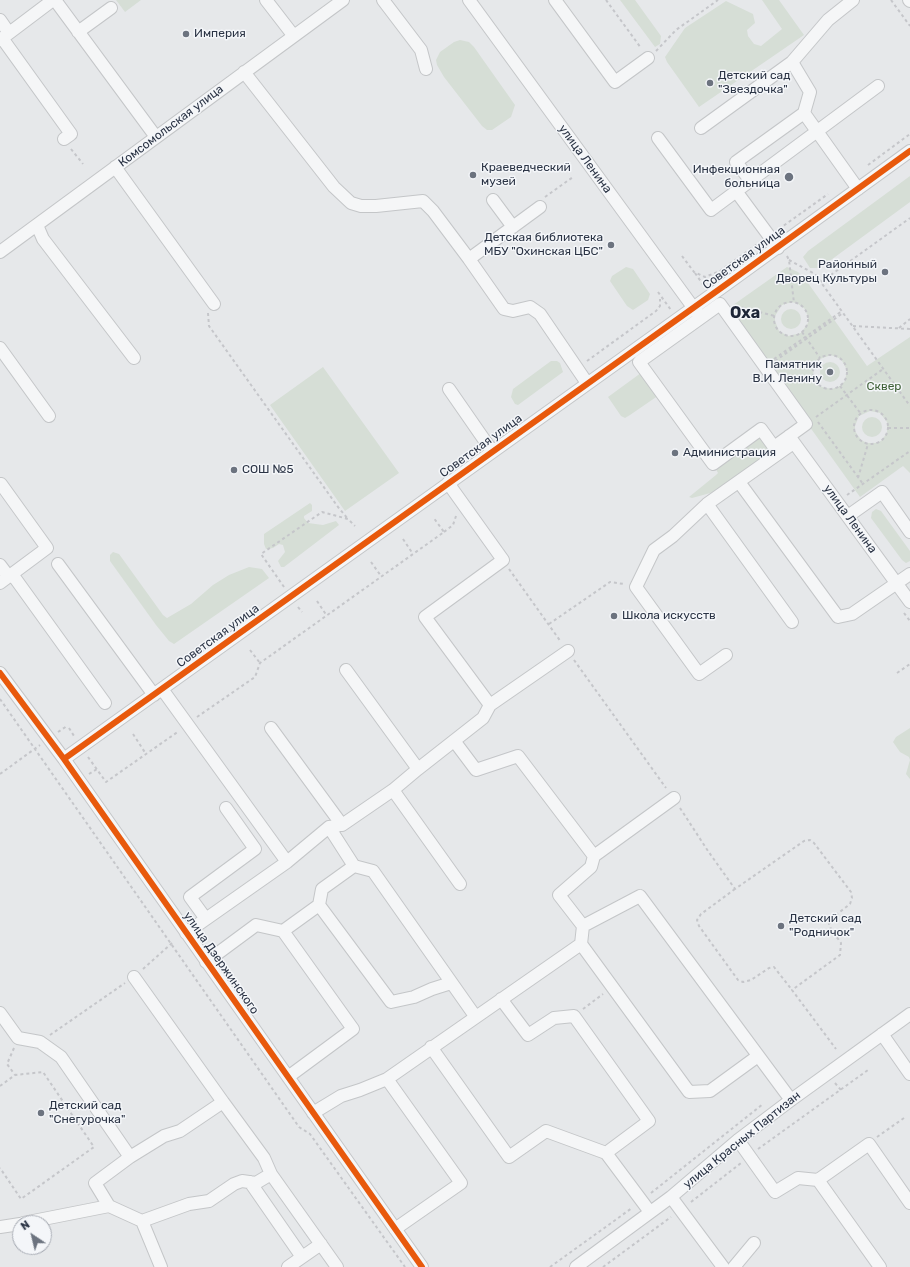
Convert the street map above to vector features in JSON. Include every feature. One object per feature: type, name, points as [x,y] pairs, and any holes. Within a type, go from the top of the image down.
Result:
[{"type":"street","points":[[4,37],[54,0],[156,137]]},
{"type":"street","points":[[266,0],[293,35]]},
{"type":"street","name":"Комсомольская улица","points":[[0,252],[293,35],[343,0]]},
{"type":"street","points":[[384,0],[421,50],[426,69]]},
{"type":"street","name":"улица Ленина","points":[[469,0],[697,313]]},
{"type":"street","points":[[555,0],[615,82],[648,58]]},
{"type":"street","points":[[701,128],[792,62],[828,20],[853,0]]},
{"type":"street","points":[[78,32],[111,8]]},
{"type":"street","points":[[0,20],[4,37],[71,134],[64,139]]},
{"type":"street","points":[[750,180],[736,162],[804,113],[810,92],[792,62]]},
{"type":"street","points":[[244,72],[334,187],[351,204],[376,206],[423,201],[433,211],[504,309],[513,311],[530,307],[540,314],[587,383]]},
{"type":"street","points":[[658,138],[710,210],[878,86]]},
{"type":"street","points":[[804,113],[816,132],[858,189]]},
{"type":"street","name":"Советская улица","points":[[64,759],[587,383],[697,313],[782,252],[858,189],[910,151]]},
{"type":"street","points":[[115,167],[214,304]]},
{"type":"street","points":[[736,191],[782,252]]},
{"type":"street","points":[[493,200],[512,227]]},
{"type":"street","points":[[469,259],[540,207]]},
{"type":"street","points":[[37,225],[43,239],[134,358]]},
{"type":"street","points":[[726,655],[699,674],[636,587],[654,550],[673,536],[707,504],[739,482],[792,439],[806,424],[720,304],[697,313],[639,362],[713,464],[761,430],[774,447],[792,439]]},
{"type":"street","points":[[0,348],[49,416]]},
{"type":"street","points":[[449,389],[492,451]]},
{"type":"street","name":"улица Ленина","points":[[792,439],[910,602]]},
{"type":"street","points":[[739,482],[838,617],[852,614],[910,574]]},
{"type":"street","points":[[448,483],[503,560],[425,616],[490,705]]},
{"type":"street","points":[[1,484],[47,548],[7,578]]},
{"type":"street","points":[[848,516],[882,492],[910,532]]},
{"type":"street","points":[[707,504],[792,622]]},
{"type":"street","points":[[58,564],[158,692],[193,722],[287,862]]},
{"type":"street","points":[[0,565],[7,578],[106,702]]},
{"type":"street","points":[[186,933],[287,862],[329,827],[342,825],[393,790],[418,769],[455,742],[483,718],[490,705],[568,651]]},
{"type":"street","points":[[346,670],[418,769]]},
{"type":"street","name":"улица Дзержинского","points":[[0,673],[64,759],[422,1267]]},
{"type":"street","points":[[271,728],[342,825]]},
{"type":"street","points":[[455,742],[476,770],[518,756],[594,856]]},
{"type":"street","points":[[393,790],[460,884]]},
{"type":"street","points":[[313,1112],[341,1096],[387,1079],[475,1016],[581,944],[584,926],[559,895],[591,867],[594,856],[674,798]]},
{"type":"street","points":[[206,919],[190,897],[256,849],[226,808]]},
{"type":"street","points":[[329,827],[354,866],[373,871],[451,984],[475,1016]]},
{"type":"street","points":[[283,931],[319,905],[322,890],[354,866]]},
{"type":"street","points":[[584,926],[640,896],[791,1100]]},
{"type":"street","points":[[319,905],[391,1002],[414,997],[432,989],[451,984]]},
{"type":"street","points":[[206,962],[256,925],[283,931],[353,1029],[288,1077]]},
{"type":"street","points":[[581,944],[689,1092],[710,1091],[758,1056]]},
{"type":"street","points":[[134,977],[264,1158],[271,1174],[337,1267]]},
{"type":"street","points":[[502,999],[528,1035],[554,1018],[574,1016],[649,1121],[606,1153]]},
{"type":"street","points":[[0,1013],[18,1038],[40,1042],[61,1057],[130,1157]]},
{"type":"street","name":"улица Красных Партизан","points":[[576,1267],[671,1197],[738,1140],[910,1014]]},
{"type":"street","points":[[882,1034],[910,1074]]},
{"type":"street","points":[[431,1047],[509,1157],[546,1131],[606,1153],[650,1212]]},
{"type":"street","points":[[387,1079],[461,1183],[395,1229]]},
{"type":"street","points":[[161,1267],[142,1221],[109,1206],[95,1184],[130,1157],[164,1136],[180,1131],[223,1102]]},
{"type":"street","points":[[738,1140],[775,1192],[798,1178],[818,1180],[869,1144],[910,1203]]},
{"type":"street","points":[[142,1221],[188,1204],[209,1201],[234,1184],[242,1181],[256,1183],[271,1174]]},
{"type":"street","points":[[818,1180],[880,1267]]},
{"type":"street","points":[[250,1182],[302,1257]]},
{"type":"street","points":[[671,1197],[723,1267]]},
{"type":"street","points":[[52,1217],[109,1206]]},
{"type":"street","points":[[0,1227],[12,1225]]},
{"type":"street","points":[[734,1267],[754,1243]]},
{"type":"street","points":[[288,1267],[321,1244]]},
{"type":"path","points":[[606,0],[648,58],[676,30],[718,0]]},
{"type":"path","points":[[891,0],[910,26]]},
{"type":"path","points":[[850,178],[910,134]]},
{"type":"path","points":[[64,139],[82,164]]},
{"type":"path","points":[[682,256],[694,272],[705,277],[714,275],[831,192]]},
{"type":"path","points":[[821,282],[910,218]]},
{"type":"path","points":[[782,252],[789,260],[815,274],[910,406]]},
{"type":"path","points":[[789,260],[794,303]]},
{"type":"path","points":[[577,368],[656,311],[660,306],[660,299]]},
{"type":"path","points":[[786,303],[794,303],[803,306],[808,317],[806,328],[802,332],[793,336],[783,334],[776,326],[775,316],[781,306],[786,303]]},
{"type":"path","points":[[214,304],[208,310],[209,326],[338,507],[354,526]]},
{"type":"path","points":[[733,305],[775,316]]},
{"type":"path","points":[[765,367],[842,312]]},
{"type":"path","points":[[898,328],[910,319]]},
{"type":"path","points":[[853,326],[910,329]]},
{"type":"path","points":[[802,332],[820,358]]},
{"type":"path","points":[[831,355],[842,359],[845,364],[847,375],[840,386],[832,389],[827,388],[818,383],[815,379],[814,368],[820,358],[831,355]]},
{"type":"path","points":[[814,418],[883,369]]},
{"type":"path","points":[[840,386],[861,414]]},
{"type":"path","points":[[866,411],[878,412],[886,419],[888,428],[883,440],[878,443],[868,444],[859,439],[855,429],[857,418],[861,414],[866,411]]},
{"type":"path","points":[[888,428],[910,428]]},
{"type":"path","points":[[863,484],[858,478],[868,444]]},
{"type":"path","points":[[847,496],[910,451]]},
{"type":"path","points":[[302,612],[261,554],[322,512],[348,518]]},
{"type":"path","points":[[92,762],[106,782],[255,677],[260,663],[444,532],[453,525],[456,518],[456,512]]},
{"type":"path","points":[[433,517],[444,532]]},
{"type":"path","points":[[403,539],[413,554]]},
{"type":"path","points":[[503,560],[674,798],[708,852],[735,889]]},
{"type":"path","points":[[371,562],[381,576]]},
{"type":"path","points":[[549,624],[610,582],[636,587]]},
{"type":"path","points":[[317,601],[327,616]]},
{"type":"path","points":[[250,650],[260,663]]},
{"type":"path","points":[[897,674],[910,664]]},
{"type":"path","points":[[0,699],[299,1127],[310,1134],[404,1267]]},
{"type":"path","points":[[193,722],[194,713]]},
{"type":"path","points":[[0,774],[67,726]]},
{"type":"path","points":[[133,734],[146,754]]},
{"type":"path","points":[[792,990],[840,955],[841,944],[830,930],[829,924],[832,918],[850,904],[852,898],[851,892],[814,843],[810,840],[804,841],[735,889],[701,914],[697,920],[699,926],[738,980],[743,982],[750,980],[769,968],[774,967],[836,1049]]},
{"type":"path","points":[[40,1042],[134,977],[172,944]]},
{"type":"path","points":[[574,1016],[613,987]]},
{"type":"path","points":[[15,1075],[7,1064],[18,1038]]},
{"type":"path","points":[[749,1156],[868,1070]]},
{"type":"path","points":[[0,1086],[15,1075],[43,1072],[94,1147],[21,1199],[0,1168]]},
{"type":"path","points":[[550,1267],[642,1201],[716,1140],[767,1102]]},
{"type":"path","points":[[874,1138],[904,1118]]},
{"type":"green space","points":[[116,0],[141,0],[125,12]]},
{"type":"green space","points":[[620,0],[635,0],[661,36],[660,44],[655,47]]},
{"type":"green space","points":[[762,0],[779,0],[804,35],[699,107],[665,57],[685,28],[726,1],[753,14],[755,23],[747,30],[748,36],[754,44],[761,46],[782,29]]},
{"type":"green space","points":[[460,40],[469,42],[474,47],[515,105],[511,117],[492,130],[487,130],[482,126],[444,77],[437,65],[436,60],[440,52],[454,42]]},
{"type":"green space","points":[[910,176],[910,202],[820,268],[810,268],[803,257],[808,251]]},
{"type":"green space","points":[[626,267],[633,269],[650,294],[648,300],[633,310],[627,306],[610,281],[612,276]]},
{"type":"green space","name":"Сквер","points":[[787,267],[798,272],[808,283],[867,366],[910,337],[910,473],[903,466],[860,497],[726,310]],"holes":[[[792,302],[805,309],[808,317],[808,323],[801,333],[788,336],[779,331],[775,321],[775,316],[782,305]],[[831,355],[841,359],[847,370],[845,381],[840,386],[832,389],[822,387],[816,381],[813,374],[816,363],[820,359]],[[870,411],[880,413],[887,422],[887,433],[881,441],[867,443],[861,440],[855,431],[855,426],[859,416]]]},
{"type":"green space","points":[[791,309],[798,312],[801,319],[798,326],[791,329],[784,326],[781,319],[784,312]]},
{"type":"green space","points":[[551,361],[557,361],[560,363],[563,372],[518,405],[515,404],[511,397],[513,389]]},
{"type":"green space","points":[[830,362],[837,365],[840,372],[837,379],[830,382],[823,379],[820,372],[823,365]]},
{"type":"green space","points":[[323,367],[399,473],[345,511],[270,405]]},
{"type":"green space","points":[[645,370],[662,393],[625,418],[621,416],[608,397]]},
{"type":"green space","points":[[872,417],[879,420],[882,427],[879,434],[872,437],[865,434],[862,427],[865,420]]},
{"type":"green space","points":[[761,429],[773,450],[714,492],[692,498],[689,497],[718,473],[713,464]]},
{"type":"green space","points":[[310,503],[312,505],[312,511],[304,516],[308,523],[323,525],[336,521],[339,525],[284,567],[281,567],[278,561],[285,552],[283,545],[279,544],[273,548],[266,549],[264,544],[264,534]]},
{"type":"green space","points":[[876,509],[881,511],[910,551],[910,561],[906,563],[902,560],[871,518],[872,512]]},
{"type":"green space","points":[[113,552],[119,554],[163,615],[167,618],[191,604],[213,585],[229,575],[249,567],[262,569],[269,578],[174,644],[169,641],[156,625],[110,561],[110,555]]},
{"type":"green space","points":[[910,728],[910,760],[909,757],[900,752],[893,742],[896,737]]},
{"type":"green space","points":[[910,760],[910,779],[906,774]]},
{"type":"cycle path","points":[[64,759],[910,151]]},
{"type":"cycle path","points":[[0,673],[64,759],[422,1267]]},
{"type":"place","name":"Империя","points":[[186,34]]},
{"type":"place","name":"Детский сад \"Звездочка\"","points":[[710,83]]},
{"type":"place","name":"Краеведческий музей","points":[[473,175]]},
{"type":"place","name":"Инфекционная больница","points":[[789,177]]},
{"type":"place","name":"Детская библиотека МБУ \"Охинская ЦБС\"","points":[[611,245]]},
{"type":"place","name":"Районный Дворец Культуры","points":[[885,272]]},
{"type":"place","name":"Памятник В.И. Ленину","points":[[830,372]]},
{"type":"place","name":"Администрация","points":[[675,453]]},
{"type":"place","name":"СОШ №5","points":[[234,470]]},
{"type":"place","name":"Школа искусств","points":[[614,616]]},
{"type":"place","name":"Детский сад \"Родничок\"","points":[[781,926]]},
{"type":"place","name":"Детский сад \"Снегурочка\"","points":[[41,1113]]},
{"type":"district","name":"Оха","points":[[745,313]]}]
